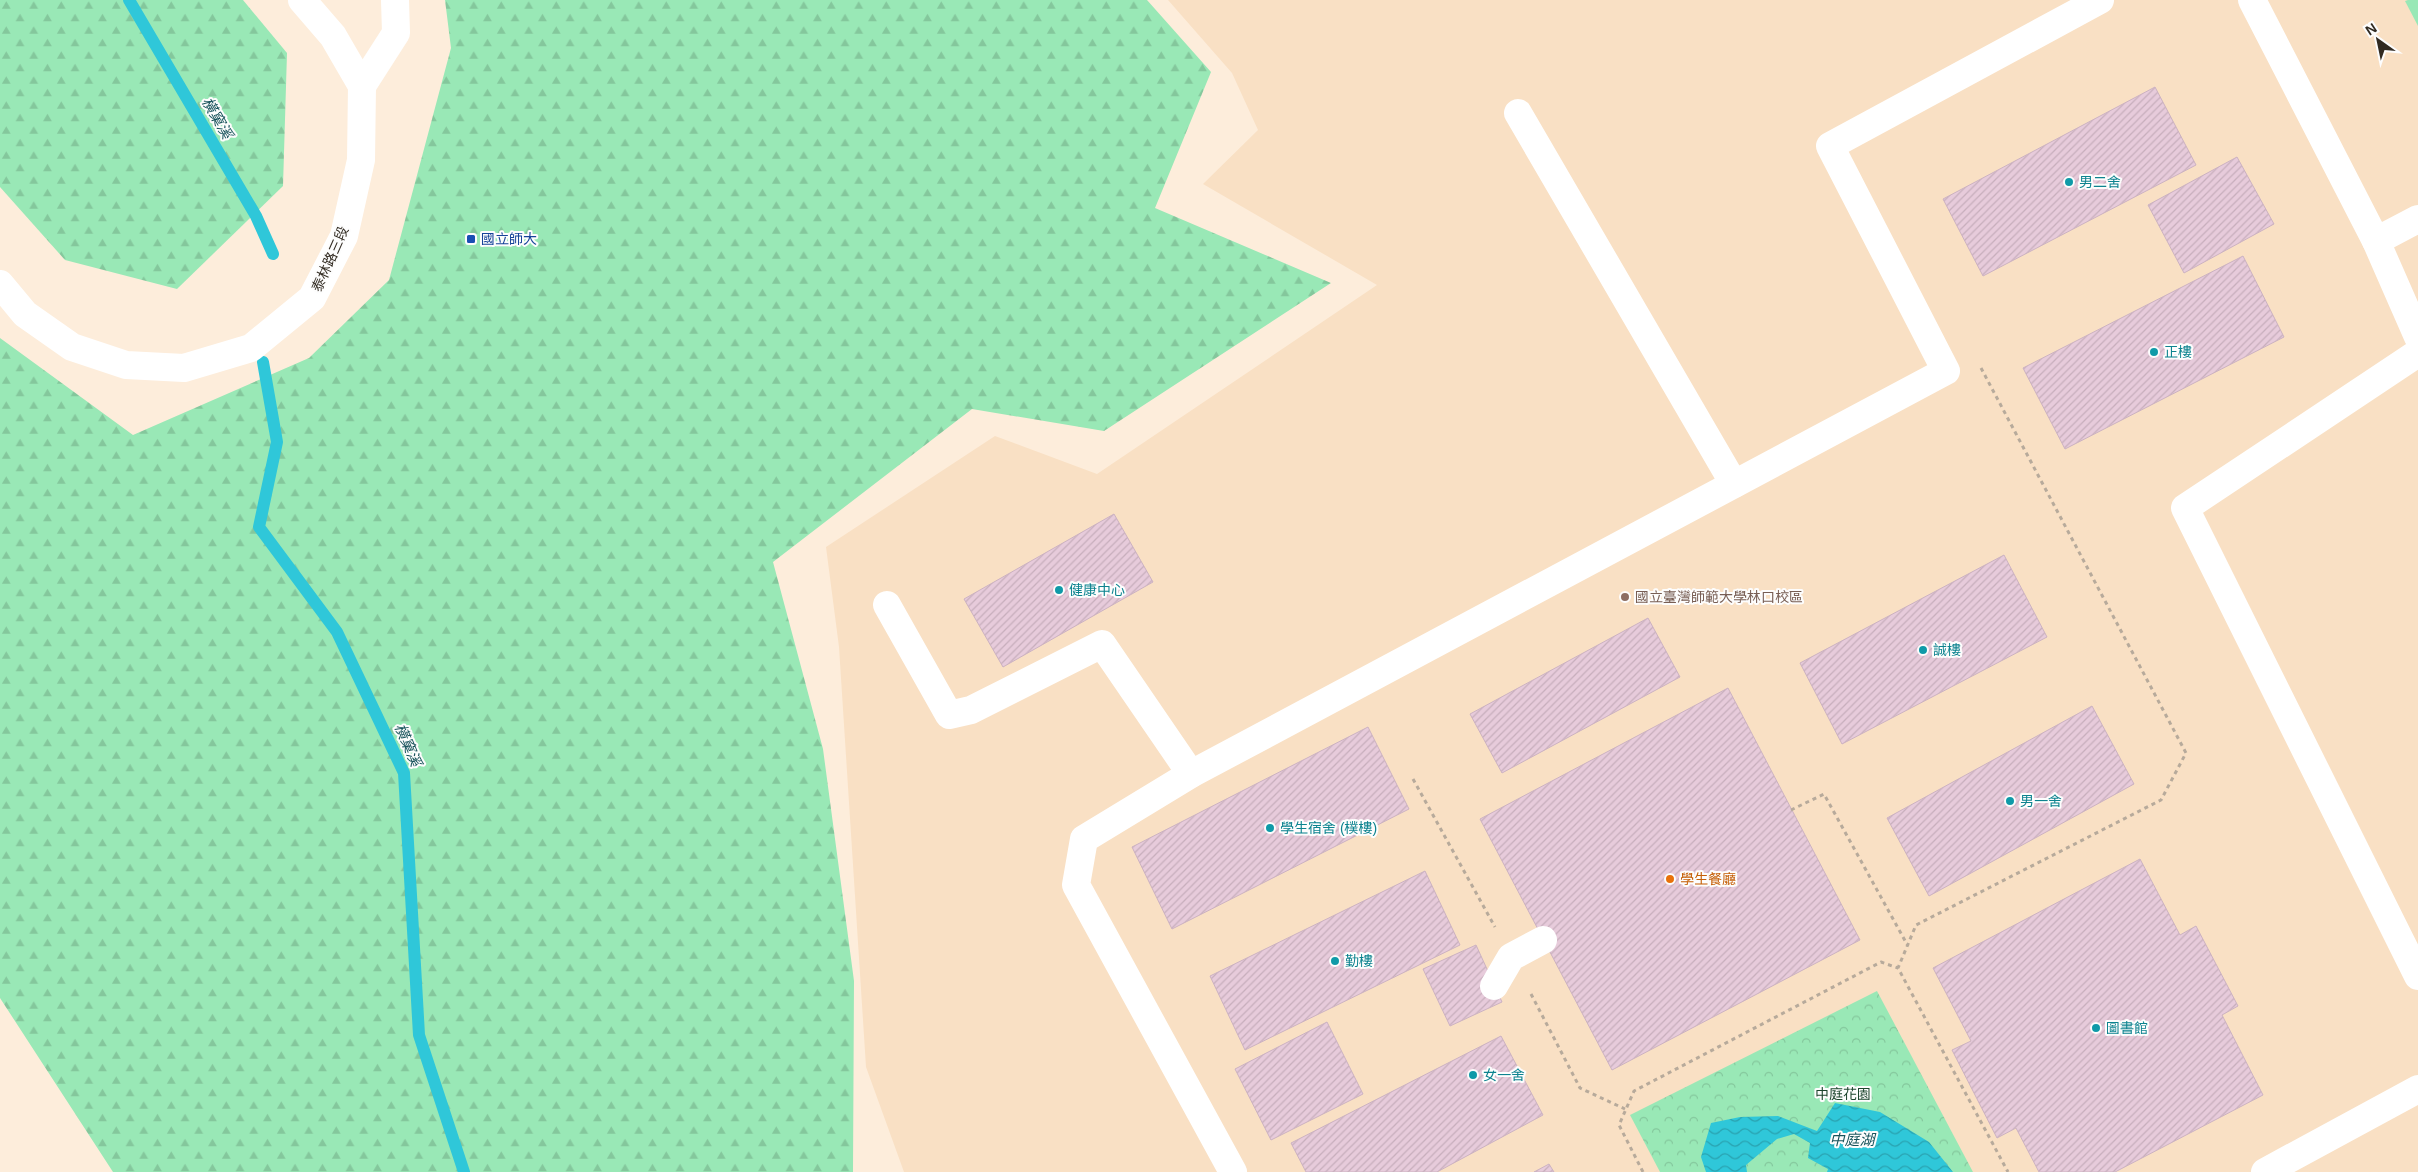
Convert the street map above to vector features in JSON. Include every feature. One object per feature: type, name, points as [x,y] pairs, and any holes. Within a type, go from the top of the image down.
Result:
[{"type":"main road","points":[[302,0],[332,36],[362,86],[396,33],[395,0]]},
{"type":"main road","points":[[1233,1172],[1076,886],[1084,839],[1191,774],[1946,370],[1830,146],[2100,0]]},
{"type":"main road","points":[[2252,0],[2376,241],[2418,337]]},
{"type":"main road","name":"泰林路三段","points":[[0,284],[25,314],[72,347],[126,366],[184,368],[251,348],[312,298],[344,236],[361,160],[362,86]]},
{"type":"main road","points":[[1518,113],[1734,484]]},
{"type":"main road","points":[[2376,241],[2418,219]]},
{"type":"main road","points":[[2418,353],[2185,508],[2418,976]]},
{"type":"main road","points":[[886,606],[949,715],[971,710],[1102,644],[1191,774]]},
{"type":"main road","points":[[1494,986],[1511,957],[1544,940]]},
{"type":"main road","points":[[2265,1172],[2418,1089]]},
{"type":"path","points":[[1898,968],[1916,925],[2161,800],[2186,753],[1977,360]]},
{"type":"path","points":[[1791,810],[1824,794],[1908,946]]},
{"type":"path","points":[[1643,1172],[1619,1125],[1634,1091],[1881,962],[1898,968],[2008,1172]]},
{"type":"shaded area","name":"國立臺灣師範大學林口校區","points":[[1168,0],[2418,0],[2418,1172],[904,1172],[866,1067],[839,647],[826,547],[995,436],[1097,474],[1377,285],[1203,184],[1258,130],[1232,73]]},
{"type":"green space","points":[[0,0],[243,0],[287,53],[283,186],[177,289],[65,260],[0,187]]},
{"type":"green space","points":[[445,0],[1147,0],[1211,72],[1155,208],[1331,283],[1104,431],[972,409],[773,562],[823,749],[854,981],[853,1172],[113,1172],[0,998],[0,338],[133,435],[309,358],[389,280],[451,48]]},
{"type":"green space","points":[[2418,0],[2418,26],[2405,1]]},
{"type":"green space","name":"中庭花園","points":[[1877,991],[1973,1172],[1660,1172],[1630,1115]]},
{"type":"water","name":"中庭湖","points":[[1835,1103],[1880,1112],[1929,1142],[1953,1172],[1827,1172],[1828,1169],[1808,1158],[1810,1143],[1794,1134],[1777,1139],[1746,1165],[1747,1172],[1706,1172],[1701,1157],[1711,1123],[1740,1117],[1778,1116],[1817,1131]]},
{"type":"building","name":"男二舍","points":[[2155,87],[2196,165],[1983,276],[1943,199]]},
{"type":"building","points":[[2237,157],[2274,224],[2184,273],[2148,205]]},
{"type":"building","name":"正樓","points":[[2243,256],[2284,337],[2065,449],[2023,368]]},
{"type":"building","name":"健康中心","points":[[1114,514],[1153,582],[1003,667],[964,599]]},
{"type":"building","name":"誠樓","points":[[2004,555],[2047,637],[1842,744],[1800,663]]},
{"type":"building","points":[[1648,618],[1680,677],[1502,773],[1470,714]]},
{"type":"building","name":"學生餐廳","points":[[1728,688],[1860,940],[1612,1070],[1480,819]]},
{"type":"building","name":"男一舍","points":[[2092,706],[2134,784],[1929,896],[1887,818]]},
{"type":"building","name":"學生宿舍 (樸樓)","points":[[1368,727],[1409,809],[1172,929],[1132,847]]},
{"type":"building","name":"圖書館","points":[[2140,859],[2180,935],[2196,926],[2238,1006],[2222,1015],[2263,1095],[2115,1172],[2039,1172],[2016,1128],[1997,1138],[1952,1050],[1971,1041],[1933,968]]},
{"type":"building","name":"勤樓","points":[[1425,871],[1460,945],[1245,1050],[1210,976]]},
{"type":"building","points":[[1476,945],[1502,1002],[1450,1026],[1423,969]]},
{"type":"building","points":[[1327,1022],[1363,1094],[1271,1140],[1235,1069]]},
{"type":"building","name":"女一舍","points":[[1501,1036],[1543,1115],[1437,1172],[1306,1172],[1291,1143]]},
{"type":"building","points":[[1549,1164],[1554,1172],[1534,1172]]},
{"type":"waterway","name":"橫窠溪","points":[[129,0],[256,216],[273,254]]},
{"type":"waterway","name":"橫窠溪","points":[[263,362],[277,442],[259,527],[337,632],[404,773],[419,1035],[464,1172]]},
{"type":"place","name":"男二舍","points":[[2069,182]]},
{"type":"place","name":"國立師大","points":[[471,239]]},
{"type":"place","name":"正樓","points":[[2154,352]]},
{"type":"place","name":"健康中心","points":[[1059,590]]},
{"type":"place","name":"國立臺灣師範大學林口校區","points":[[1625,597]]},
{"type":"place","name":"誠樓","points":[[1923,650]]},
{"type":"place","name":"男一舍","points":[[2010,801]]},
{"type":"place","name":"學生宿舍 (樸樓)","points":[[1270,828]]},
{"type":"place","name":"學生餐廳","points":[[1670,879]]},
{"type":"place","name":"勤樓","points":[[1335,961]]},
{"type":"place","name":"圖書館","points":[[2096,1028]]},
{"type":"place","name":"女一舍","points":[[1473,1075]]}]
